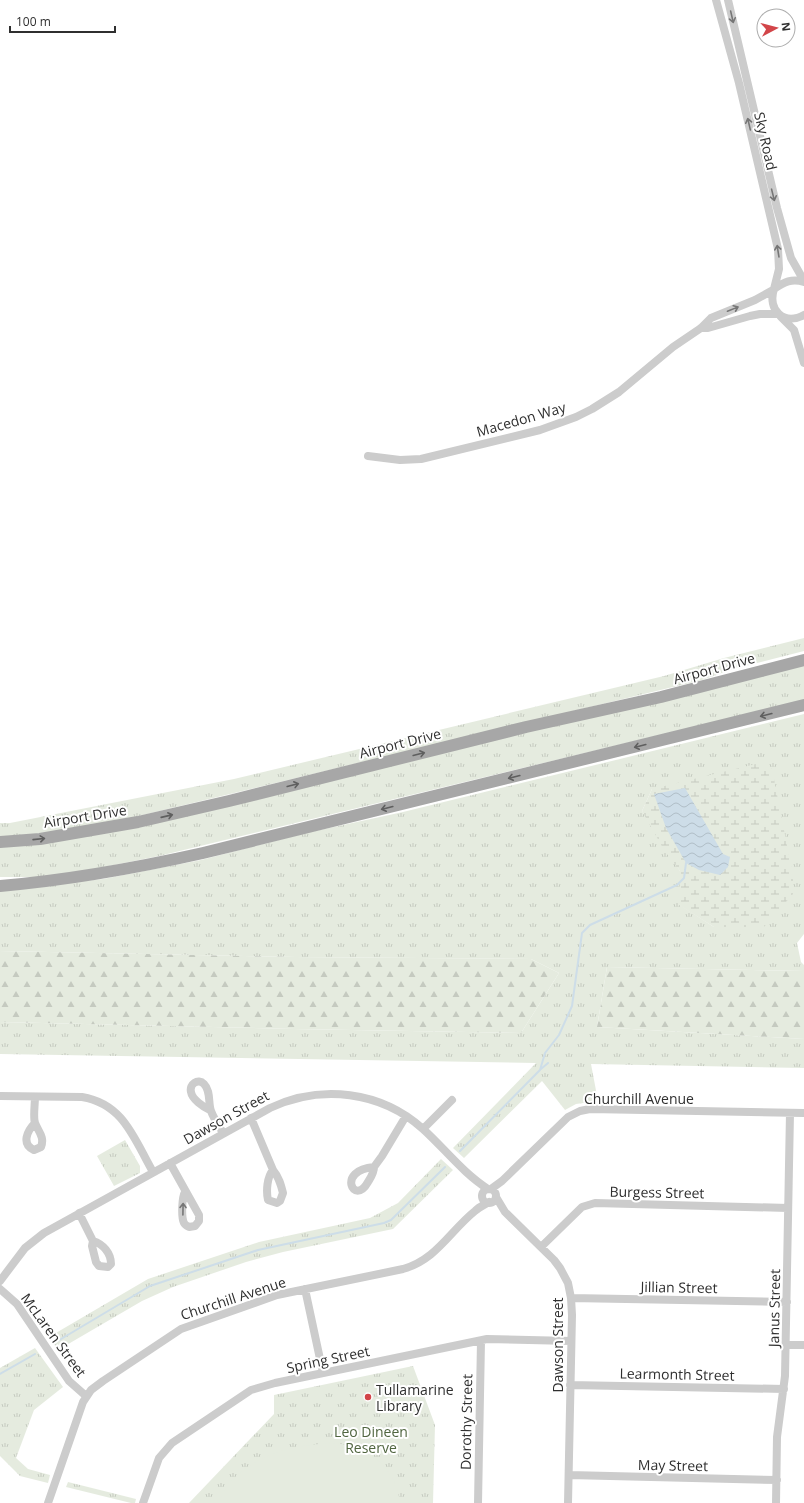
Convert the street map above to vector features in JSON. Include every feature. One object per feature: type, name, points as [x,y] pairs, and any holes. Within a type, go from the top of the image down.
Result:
[{"type":"main road","name":"Airport Drive","points":[[0,842],[40,839],[138,822],[229,801],[526,727],[661,697],[804,660]]},
{"type":"main road","points":[[0,886],[90,875],[203,853],[804,705]]},
{"type":"street","name":"Sky Road","points":[[716,0],[739,83],[778,249],[779,269],[774,290]]},
{"type":"street","name":"Sky Road","points":[[728,0],[777,208],[791,258],[804,282]]},
{"type":"street","name":"Macedon Way","points":[[368,456],[392,460],[421,459],[540,430],[570,419],[592,409],[619,392],[673,347],[701,328],[711,318],[755,300],[787,281],[792,280],[804,282]]},
{"type":"street","points":[[774,290],[773,302],[778,314],[794,330],[804,363]]},
{"type":"street","name":"Macedon Way","points":[[701,328],[708,328],[760,314],[778,314],[791,318],[804,315]]},
{"type":"street","name":"Dawson Street","points":[[0,1281],[25,1248],[33,1240],[223,1133],[281,1103],[313,1094],[330,1093],[365,1098],[393,1108],[423,1129],[554,1260],[568,1283],[571,1298],[568,1503]]},
{"type":"street","points":[[0,1096],[82,1097],[92,1099],[112,1109],[126,1124],[153,1172]]},
{"type":"street","points":[[35,1123],[36,1097]]},
{"type":"street","points":[[423,1129],[452,1100]]},
{"type":"street","name":"Churchill Avenue","points":[[48,1503],[83,1402],[86,1396],[103,1381],[180,1329],[270,1298],[305,1289],[403,1269],[419,1264],[431,1255],[476,1211],[502,1181],[568,1117],[576,1112],[585,1109],[804,1113]]},
{"type":"street","points":[[210,1110],[223,1133]]},
{"type":"street","name":"Janus Street","points":[[776,1503],[777,1437],[784,1389],[786,1345],[790,1113]]},
{"type":"street","points":[[374,1167],[406,1116]]},
{"type":"street","points":[[251,1118],[273,1170]]},
{"type":"street","points":[[170,1163],[184,1192]]},
{"type":"street","name":"Burgess Street","points":[[541,1247],[582,1207],[595,1203],[788,1208]]},
{"type":"street","points":[[79,1214],[93,1241]]},
{"type":"street","name":"McLaren Street","points":[[0,1289],[17,1304],[69,1381],[86,1396]]},
{"type":"street","points":[[305,1289],[323,1373]]},
{"type":"street","name":"Jillian Street","points":[[571,1298],[787,1302]]},
{"type":"street","name":"Spring Street","points":[[143,1503],[159,1458],[167,1448],[181,1436],[251,1390],[323,1373],[481,1341],[494,1339],[571,1340]]},
{"type":"street","name":"Dorothy Street","points":[[478,1503],[481,1341]]},
{"type":"street","points":[[786,1345],[804,1345]]},
{"type":"street","name":"Learmonth Street","points":[[570,1385],[784,1389]]},
{"type":"street","name":"May Street","points":[[569,1475],[777,1480]]},
{"type":"green space","points":[[804,638],[804,651],[733,669],[702,680],[118,821],[35,834],[0,837],[0,823],[10,823],[234,779],[664,676],[724,658]]},
{"type":"green space","points":[[804,664],[804,700],[159,856],[99,868],[42,877],[0,877],[0,845],[36,843]]},
{"type":"green space","points":[[804,714],[804,934],[797,943],[801,962],[804,965],[804,971],[607,967],[597,1027],[804,1039],[804,1068],[591,1064],[598,1101],[576,1104],[565,1110],[542,1081],[464,1158],[453,1148],[536,1063],[0,1054],[0,1022],[521,1033],[559,973],[531,959],[296,957],[0,951],[0,890],[103,879],[201,860],[306,833],[403,812]],"holes":[[[652,789],[714,927],[680,905],[680,871],[642,811]]]},
{"type":"green space","points":[[760,763],[772,769],[793,876],[793,894],[764,927],[714,927],[679,905],[680,871],[664,850],[642,811],[652,789]]},
{"type":"green space","points":[[0,951],[296,957],[531,959],[559,973],[521,1033],[0,1022]]},
{"type":"green space","points":[[607,967],[804,971],[804,1039],[597,1027]]},
{"type":"green space","points":[[125,1140],[140,1166],[140,1173],[114,1186],[97,1156]]},
{"type":"green space","points":[[441,1159],[453,1170],[393,1229],[283,1252],[246,1262],[173,1287],[142,1301],[58,1350],[49,1337],[148,1279],[259,1242],[370,1218],[398,1203]]},
{"type":"green space","points":[[35,1348],[63,1387],[34,1410],[16,1458],[28,1469],[50,1475],[48,1483],[20,1476],[0,1456],[0,1368]]},
{"type":"green space","name":"Leo Dineen Reserve","points":[[413,1366],[435,1425],[433,1503],[189,1503],[274,1414],[274,1395]]},
{"type":"green space","points":[[332,1443],[357,1448],[378,1460],[393,1479],[400,1503],[218,1503],[227,1488],[238,1475],[265,1457],[298,1447]]},
{"type":"green space","points":[[68,1482],[136,1499],[135,1503],[66,1487]]},
{"type":"water","points":[[685,788],[723,854],[730,857],[728,867],[720,875],[699,870],[686,863],[666,828],[654,794]]},
{"type":"waterway","points":[[460,1151],[540,1070],[545,1053],[559,1035],[572,1006],[582,933],[590,925],[677,885],[684,878],[686,863]]},
{"type":"waterway","points":[[541,1069],[548,1063]]},
{"type":"waterway","points":[[56,1342],[150,1286],[258,1250],[384,1223],[391,1220],[445,1167]]},
{"type":"waterway","points":[[0,1374],[35,1354]]},
{"type":"place","name":"Tullamarine Library","points":[[368,1397]]}]
